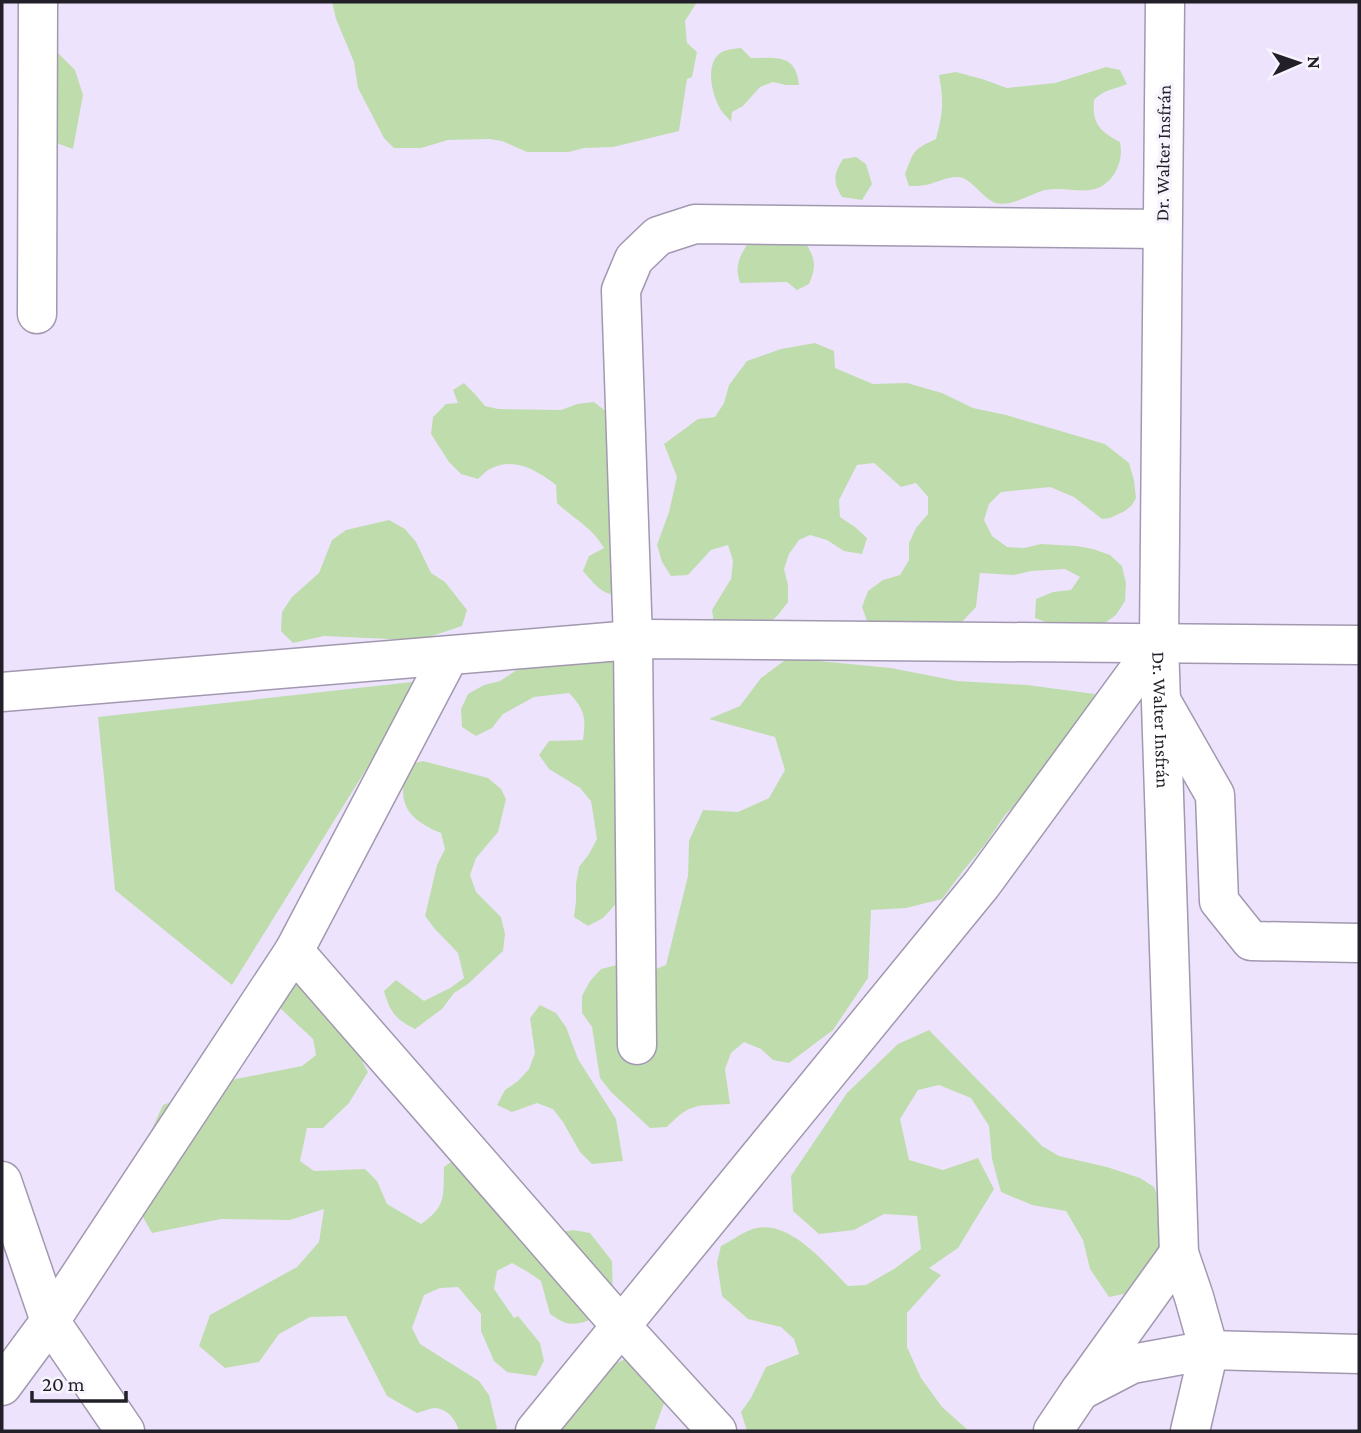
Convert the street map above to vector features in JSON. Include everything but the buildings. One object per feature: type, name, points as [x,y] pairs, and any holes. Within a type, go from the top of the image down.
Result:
[{"type":"street","points":[[37,314],[38,2]]},
{"type":"street","name":"Dr. Walter Insfrán","points":[[1165,2],[1159,642],[1179,1253],[1209,1350],[1190,1431]]},
{"type":"street","points":[[637,1045],[633,640],[621,290],[634,259],[658,236],[695,223],[1162,229]]},
{"type":"street","points":[[2,692],[633,640],[1359,645]]},
{"type":"street","points":[[535,1431],[982,884],[1159,642]]},
{"type":"street","points":[[2,1386],[50,1321],[294,951],[449,656]]},
{"type":"street","points":[[1161,699],[1215,795],[1219,901],[1251,941],[1359,943]]},
{"type":"street","points":[[294,951],[621,1326],[717,1431]]},
{"type":"street","points":[[2,1181],[50,1321],[125,1431]]},
{"type":"street","points":[[1053,1431],[1179,1253]]},
{"type":"street","points":[[1080,1391],[1132,1364],[1209,1350],[1359,1354]]},
{"type":"green space","points":[[332,2],[697,2],[685,21],[687,43],[697,52],[692,77],[687,79],[679,131],[613,147],[584,148],[569,152],[527,152],[502,141],[489,139],[448,140],[421,148],[394,148],[384,138],[358,88],[354,62]]},
{"type":"green space","points":[[741,48],[751,58],[776,58],[789,62],[794,67],[799,85],[773,82],[760,87],[743,106],[732,112],[731,122],[716,100],[712,67],[721,52]]},
{"type":"green space","points":[[56,51],[75,70],[83,95],[73,149],[59,144],[44,122]]},
{"type":"green space","points":[[1106,67],[1120,70],[1127,84],[1094,100],[1096,121],[1102,130],[1120,142],[1121,150],[1115,173],[1100,187],[1092,190],[1045,190],[999,204],[989,200],[967,180],[959,177],[909,186],[905,174],[912,156],[922,146],[936,139],[942,107],[939,75],[956,72],[1007,88],[1055,83]]},
{"type":"green space","points":[[856,157],[866,164],[872,184],[862,200],[842,197],[836,183],[837,170],[843,159]]},
{"type":"green space","points":[[749,241],[794,241],[807,245],[814,264],[809,284],[797,290],[787,282],[740,283],[738,266]]},
{"type":"green space","points":[[815,343],[834,351],[835,368],[873,384],[907,383],[942,393],[973,408],[1105,444],[1129,463],[1136,498],[1125,511],[1110,518],[1102,519],[1074,497],[1050,487],[1001,492],[989,504],[984,520],[992,536],[1007,547],[1024,548],[1041,544],[1077,546],[1110,555],[1122,566],[1126,583],[1125,601],[1116,615],[1102,625],[1068,630],[1035,618],[1036,599],[1053,592],[1071,590],[1080,577],[1065,569],[1014,575],[980,573],[976,607],[960,624],[868,624],[862,607],[868,591],[883,580],[900,575],[909,560],[909,543],[916,528],[928,514],[928,497],[916,483],[901,487],[874,463],[857,465],[839,500],[840,517],[867,538],[862,554],[844,551],[827,540],[810,535],[799,540],[789,554],[784,569],[788,602],[778,615],[765,627],[715,631],[712,610],[731,579],[733,561],[728,545],[711,550],[688,575],[671,576],[662,562],[657,545],[669,512],[677,477],[664,444],[698,419],[715,417],[724,403],[729,385],[747,361],[781,349]]},
{"type":"green space","points":[[464,383],[485,406],[498,409],[561,410],[594,402],[608,413],[625,596],[601,590],[583,571],[589,556],[604,548],[588,529],[557,503],[556,485],[542,475],[518,465],[492,468],[478,479],[461,474],[449,462],[431,434],[433,417],[446,404],[458,403],[453,390]]},
{"type":"green space","points":[[389,520],[405,529],[416,542],[431,573],[445,582],[467,610],[462,626],[411,640],[324,636],[293,643],[281,631],[282,612],[292,597],[319,573],[332,540],[346,530]]},
{"type":"green space","points":[[538,656],[613,659],[621,692],[620,854],[615,905],[603,918],[588,926],[574,917],[579,867],[597,839],[591,801],[580,788],[549,769],[539,755],[549,741],[583,740],[584,720],[578,704],[569,693],[534,697],[503,714],[492,728],[476,736],[462,727],[461,709],[468,694],[484,685],[500,681]]},
{"type":"green space","points":[[788,658],[891,668],[957,681],[1027,685],[1095,694],[1055,766],[1005,815],[942,899],[906,908],[871,910],[868,978],[833,1030],[789,1063],[773,1060],[761,1049],[744,1042],[731,1053],[725,1069],[730,1104],[695,1107],[682,1113],[667,1127],[650,1128],[611,1092],[600,1078],[592,1027],[582,1013],[582,996],[601,969],[617,965],[651,971],[666,965],[688,876],[689,841],[703,810],[738,812],[769,798],[785,770],[775,737],[709,719],[740,706],[761,678]]},
{"type":"green space","points":[[421,681],[232,985],[115,890],[98,717]]},
{"type":"green space","points":[[423,761],[488,778],[501,789],[506,799],[498,832],[476,858],[470,875],[476,892],[501,917],[505,934],[503,951],[468,984],[454,993],[442,1009],[415,1029],[394,1014],[384,991],[396,980],[424,1001],[464,978],[458,953],[425,916],[437,865],[445,849],[441,833],[412,815],[404,799],[407,765]]},
{"type":"green space","points":[[294,980],[336,1011],[368,1072],[349,1103],[323,1128],[307,1128],[300,1161],[314,1171],[365,1169],[377,1181],[387,1204],[421,1224],[435,1212],[442,1200],[444,1167],[458,1157],[540,1236],[573,1230],[590,1233],[612,1261],[613,1303],[597,1316],[573,1324],[550,1314],[541,1281],[512,1263],[497,1271],[494,1289],[514,1318],[518,1316],[540,1343],[544,1361],[536,1376],[507,1372],[494,1361],[481,1331],[481,1314],[458,1287],[440,1288],[424,1295],[412,1328],[420,1344],[479,1381],[489,1395],[497,1428],[495,1431],[459,1431],[454,1419],[444,1410],[433,1408],[417,1413],[387,1396],[346,1316],[310,1317],[279,1334],[259,1362],[225,1368],[199,1346],[210,1315],[297,1267],[319,1242],[324,1209],[290,1220],[221,1219],[152,1233],[135,1203],[134,1168],[163,1105],[236,1079],[302,1066],[316,1055],[313,1039],[281,1009],[281,992]]},
{"type":"green space","points":[[540,1005],[556,1013],[566,1027],[578,1059],[616,1119],[623,1161],[592,1164],[580,1152],[553,1109],[537,1103],[512,1112],[497,1105],[505,1090],[529,1069],[535,1053],[530,1018]]},
{"type":"green space","points":[[929,1030],[1042,1146],[1059,1156],[1140,1178],[1154,1187],[1179,1253],[1143,1290],[1109,1297],[1090,1269],[1083,1240],[1066,1211],[1032,1205],[1001,1192],[992,1159],[989,1126],[971,1098],[939,1085],[918,1090],[900,1119],[909,1160],[943,1170],[978,1158],[994,1189],[958,1248],[929,1268],[941,1275],[907,1313],[907,1347],[921,1378],[942,1407],[969,1431],[747,1431],[741,1412],[766,1367],[799,1354],[794,1339],[781,1327],[748,1319],[722,1296],[717,1263],[721,1246],[750,1230],[764,1227],[778,1229],[804,1244],[848,1286],[866,1285],[921,1249],[917,1216],[884,1214],[854,1230],[819,1234],[793,1211],[791,1176],[847,1093],[898,1044]]},
{"type":"green space","points":[[631,1356],[669,1389],[654,1431],[561,1431],[577,1398],[615,1364]]}]
